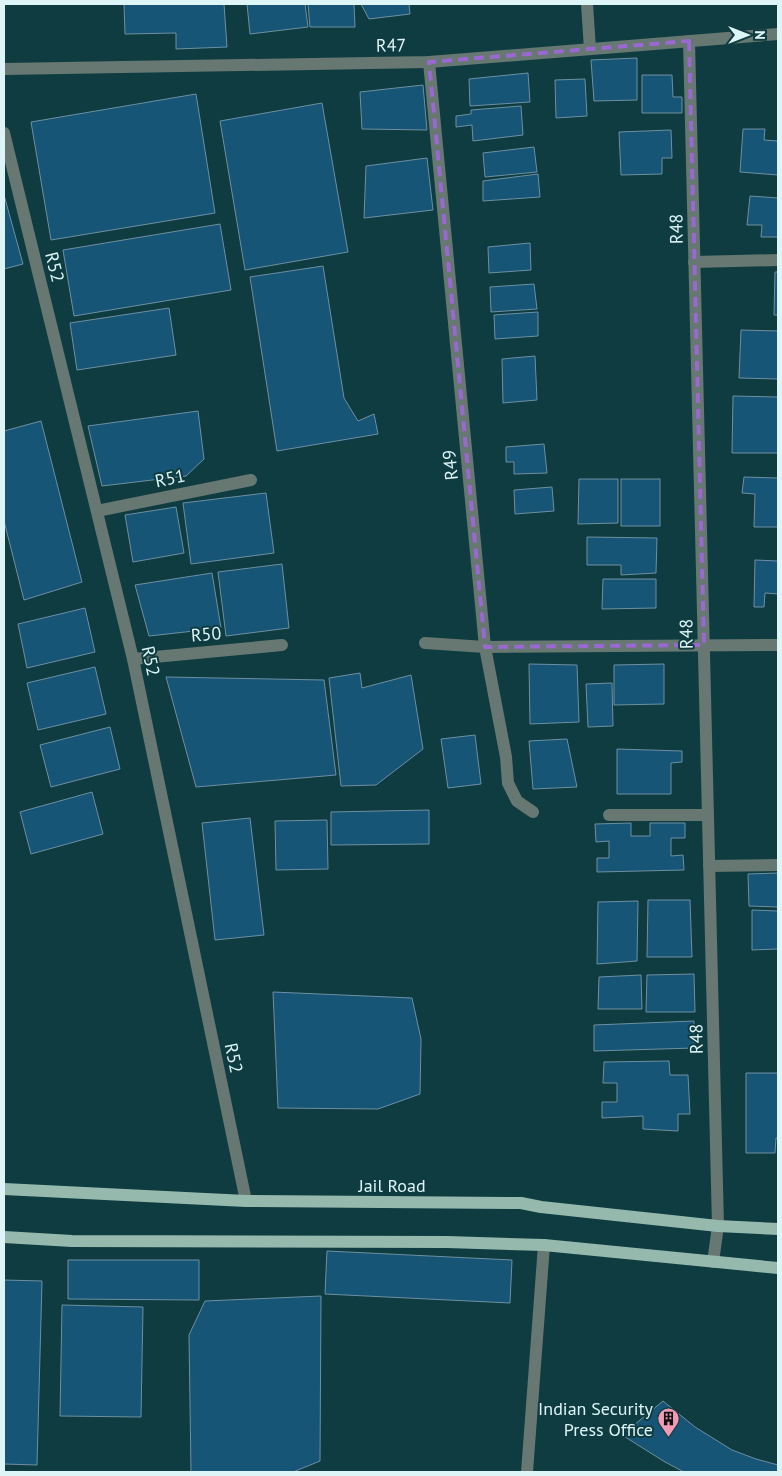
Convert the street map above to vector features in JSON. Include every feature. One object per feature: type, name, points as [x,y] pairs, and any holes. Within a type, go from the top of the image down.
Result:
[{"type":"main road","name":"Jail Road","points":[[4,1189],[246,1201],[521,1203],[541,1207],[718,1226],[778,1229]]},
{"type":"main road","points":[[4,1237],[72,1240],[447,1242],[544,1245],[778,1268]]},
{"type":"street","points":[[587,4],[590,49]]},
{"type":"street","name":"R47","points":[[4,69],[429,62],[778,34]]},
{"type":"street","name":"R48","points":[[689,41],[718,1226],[712,1262]]},
{"type":"street","name":"R49","points":[[429,62],[486,647],[506,757],[508,783],[517,801],[533,812]]},
{"type":"street","name":"R52","points":[[4,133],[132,659],[246,1201]]},
{"type":"street","points":[[694,262],[778,260]]},
{"type":"street","name":"R51","points":[[97,511],[251,480]]},
{"type":"street","points":[[425,643],[486,647],[778,645]]},
{"type":"street","name":"R50","points":[[132,659],[282,645]]},
{"type":"street","points":[[609,815],[708,815]]},
{"type":"street","points":[[709,866],[778,865]]},
{"type":"street","points":[[527,1472],[544,1245]]},
{"type":"highlighted area","points":[[689,41],[704,645],[485,647],[429,62]]},
{"type":"building","points":[[124,4],[224,4],[227,47],[176,49],[176,33],[125,34]]},
{"type":"building","points":[[247,4],[305,4],[308,27],[250,34]]},
{"type":"building","points":[[308,4],[354,4],[355,27],[310,27]]},
{"type":"building","points":[[361,4],[409,4],[410,14],[369,19]]},
{"type":"building","points":[[637,58],[637,100],[594,101],[591,60]]},
{"type":"building","points":[[528,73],[530,102],[470,106],[469,79]]},
{"type":"building","points":[[642,75],[672,75],[673,97],[682,97],[682,113],[642,113]]},
{"type":"building","points":[[585,79],[587,116],[556,118],[555,80]]},
{"type":"building","points":[[423,85],[427,130],[362,129],[360,92]]},
{"type":"building","points":[[196,94],[215,213],[51,240],[31,122]]},
{"type":"building","points":[[322,103],[348,252],[245,270],[220,121]]},
{"type":"building","points":[[521,106],[523,135],[473,141],[472,125],[456,127],[456,116],[471,114],[471,110]]},
{"type":"building","points":[[743,129],[765,129],[764,140],[778,141],[778,175],[740,172]]},
{"type":"building","points":[[671,130],[672,158],[662,158],[662,174],[621,175],[619,132]]},
{"type":"building","points":[[534,147],[537,172],[485,177],[483,153]]},
{"type":"building","points":[[427,158],[433,210],[364,218],[366,166]]},
{"type":"building","points":[[538,174],[540,197],[483,201],[483,181]]},
{"type":"building","points":[[4,195],[23,264],[4,269]]},
{"type":"building","points":[[750,196],[778,198],[778,237],[761,237],[762,225],[747,225]]},
{"type":"building","points":[[220,224],[231,290],[74,316],[63,250]]},
{"type":"building","points":[[530,243],[531,270],[489,273],[488,247]]},
{"type":"building","points":[[323,266],[344,398],[358,421],[374,414],[378,434],[277,451],[250,277]]},
{"type":"building","points":[[775,272],[778,272],[778,315],[774,315]]},
{"type":"building","points":[[534,284],[537,309],[491,312],[490,287]]},
{"type":"building","points":[[169,308],[176,355],[77,370],[70,323]]},
{"type":"building","points":[[538,312],[538,336],[495,339],[494,315]]},
{"type":"building","points":[[741,330],[778,331],[778,379],[739,378]]},
{"type":"building","points":[[535,356],[537,400],[503,403],[502,359]]},
{"type":"building","points":[[733,396],[778,397],[778,453],[732,453]]},
{"type":"building","points":[[198,411],[204,459],[186,476],[102,486],[88,426]]},
{"type":"building","points":[[41,421],[82,582],[24,600],[4,521],[4,431]]},
{"type":"building","points":[[544,444],[547,473],[514,474],[514,462],[506,462],[506,447]]},
{"type":"building","points":[[744,477],[778,478],[778,527],[754,527],[755,494],[742,493]]},
{"type":"building","points":[[579,479],[618,479],[618,523],[578,524]]},
{"type":"building","points":[[621,479],[660,479],[660,526],[621,526]]},
{"type":"building","points":[[552,487],[554,511],[515,514],[514,490]]},
{"type":"building","points":[[266,493],[274,553],[191,564],[183,503]]},
{"type":"building","points":[[176,507],[184,553],[133,562],[125,515]]},
{"type":"building","points":[[587,537],[657,538],[656,573],[621,575],[621,565],[587,565]]},
{"type":"building","points":[[755,560],[778,561],[778,594],[765,593],[764,607],[754,607]]},
{"type":"building","points":[[282,564],[289,628],[226,636],[218,572]]},
{"type":"building","points":[[212,573],[221,628],[149,636],[135,585]]},
{"type":"building","points":[[603,579],[656,579],[656,608],[602,609]]},
{"type":"building","points":[[85,608],[95,652],[27,668],[18,624]]},
{"type":"building","points":[[529,664],[577,665],[579,722],[530,724]]},
{"type":"building","points":[[664,664],[664,704],[614,705],[614,665]]},
{"type":"building","points":[[95,667],[106,714],[38,730],[27,683]]},
{"type":"building","points":[[360,673],[362,688],[411,675],[423,749],[376,785],[341,786],[329,678]]},
{"type":"building","points":[[166,677],[324,680],[336,775],[196,787]]},
{"type":"building","points":[[612,683],[613,726],[588,727],[586,684]]},
{"type":"building","points":[[110,727],[120,769],[51,787],[40,745]]},
{"type":"building","points":[[475,735],[481,784],[448,788],[441,739]]},
{"type":"building","points":[[567,739],[577,787],[533,789],[529,741]]},
{"type":"building","points":[[617,749],[682,751],[682,762],[671,763],[671,794],[617,794]]},
{"type":"building","points":[[92,792],[103,834],[31,854],[20,812]]},
{"type":"building","points":[[429,810],[429,844],[331,845],[331,812]]},
{"type":"building","points":[[250,818],[264,935],[215,940],[202,823]]},
{"type":"building","points":[[327,820],[328,869],[276,870],[275,821]]},
{"type":"building","points":[[631,823],[631,836],[650,836],[650,823],[685,823],[685,838],[671,838],[671,856],[683,855],[684,870],[597,872],[597,858],[609,858],[609,841],[596,842],[595,824]]},
{"type":"building","points":[[778,873],[778,907],[749,906],[748,874]]},
{"type":"building","points":[[648,900],[690,900],[692,957],[647,957]]},
{"type":"building","points":[[638,901],[637,961],[597,964],[598,902]]},
{"type":"building","points":[[752,910],[778,911],[778,949],[752,950]]},
{"type":"building","points":[[694,974],[695,1012],[646,1012],[647,975]]},
{"type":"building","points":[[641,975],[642,1009],[598,1009],[599,977]]},
{"type":"building","points":[[273,992],[412,998],[421,1039],[420,1094],[378,1109],[278,1108]]},
{"type":"building","points":[[694,1021],[694,1048],[594,1051],[594,1025]]},
{"type":"building","points":[[669,1061],[670,1075],[688,1075],[690,1114],[678,1114],[678,1131],[643,1129],[643,1116],[602,1118],[602,1102],[617,1102],[617,1083],[603,1083],[604,1062]]},
{"type":"building","points":[[746,1073],[778,1073],[778,1138],[776,1138],[775,1153],[746,1153]]},
{"type":"building","points":[[327,1251],[512,1260],[510,1303],[325,1294]]},
{"type":"building","points":[[68,1260],[199,1260],[199,1300],[68,1299]]},
{"type":"building","points":[[4,1280],[42,1281],[37,1465],[4,1464]]},
{"type":"building","points":[[321,1296],[320,1461],[293,1472],[191,1472],[189,1335],[205,1301]]},
{"type":"building","points":[[62,1305],[143,1307],[141,1417],[60,1416]]},
{"type":"building","name":"Indian Security Press Office","points":[[663,1401],[695,1427],[732,1450],[778,1465],[778,1472],[684,1472],[622,1435]]},
{"type":"place","name":"Indian Security Press Office","points":[[669,1437]]}]
